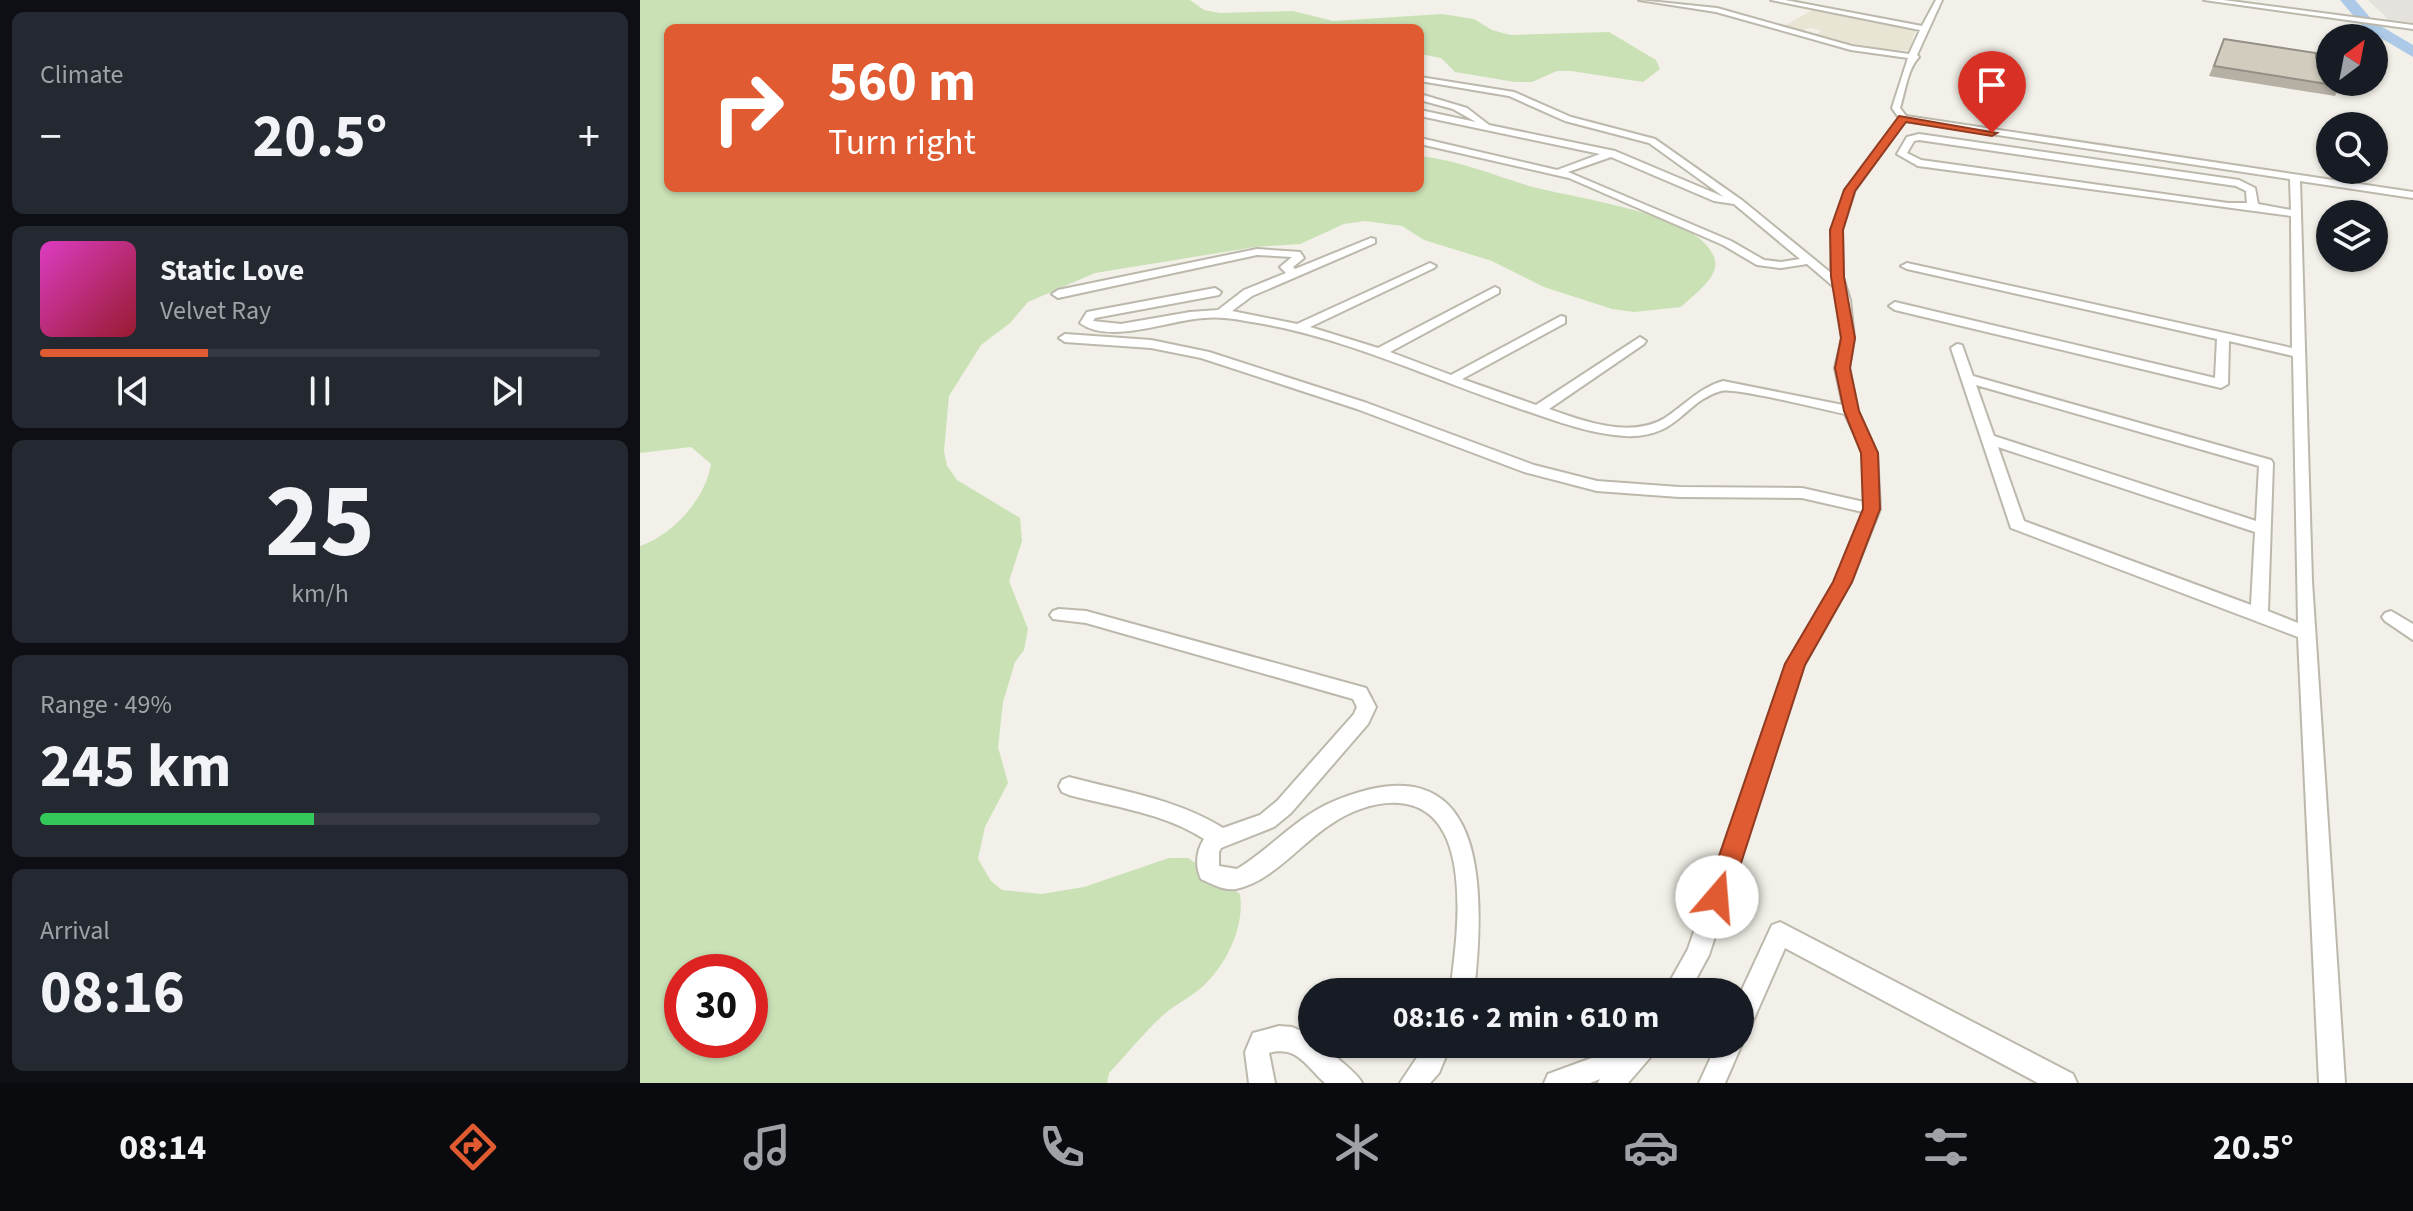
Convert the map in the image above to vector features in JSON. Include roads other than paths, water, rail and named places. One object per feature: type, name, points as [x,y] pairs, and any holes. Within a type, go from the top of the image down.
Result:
[{"type":"street","points":[[1642,0],[1717,10],[1851,48],[1915,57]]},
{"type":"street","points":[[1774,0],[1922,28]]},
{"type":"street","points":[[1939,0],[1922,28],[1896,108],[1903,118],[2413,195]]},
{"type":"street","points":[[2207,0],[2413,27]]},
{"type":"street","points":[[1424,80],[1511,94],[1559,116],[1652,141],[1739,203],[1840,286]]},
{"type":"street","points":[[1424,98],[1461,108],[1475,115],[1486,127]]},
{"type":"street","points":[[1424,114],[1612,153],[1718,199],[1739,203]]},
{"type":"street","points":[[1684,978],[1698,955],[1795,664],[1843,582],[1872,509],[1870,453],[1851,411],[1842,368],[1848,338],[1840,286],[1837,230],[1850,190],[1863,177],[1903,118]]},
{"type":"street","points":[[2253,206],[2251,190],[2239,183],[1919,137],[1910,139],[1902,154],[1918,163],[2296,214]]},
{"type":"street","points":[[1424,142],[1558,172],[1713,237],[1761,263],[1781,265],[1807,261]]},
{"type":"street","points":[[1558,172],[1612,153]]},
{"type":"street","points":[[2049,181],[2050,157]]},
{"type":"street","points":[[2295,178],[2307,633],[2332,1083]]},
{"type":"street","points":[[1222,313],[1248,293],[1371,241]]},
{"type":"street","points":[[1058,294],[1257,252],[1296,254],[1298,258],[1286,269],[1294,274]]},
{"type":"street","points":[[1297,329],[1430,266]]},
{"type":"street","points":[[1907,266],[2298,353]]},
{"type":"street","points":[[1379,353],[1495,291]]},
{"type":"street","points":[[1215,292],[1091,315],[1086,323],[1119,328],[1222,313],[1297,329],[1379,353],[1537,411],[1624,432],[1663,427],[1709,390],[1731,385],[1851,411]]},
{"type":"street","points":[[1895,306],[2221,384],[2223,336]]},
{"type":"street","points":[[1451,380],[1561,320]]},
{"type":"street","points":[[1065,338],[1151,344],[1204,355],[1362,406],[1529,469],[1597,486],[1679,492],[1802,493],[1872,509]]},
{"type":"street","points":[[1537,411],[1640,341]]},
{"type":"street","points":[[1957,348],[2017,524],[2307,633]]},
{"type":"street","points":[[1967,378],[2266,463],[2259,615]]},
{"type":"street","points":[[1988,439],[2263,529]]},
{"type":"street","points":[[1059,615],[1086,617],[1348,688],[1367,701],[1361,719],[1284,807],[1267,821],[1220,838],[1208,851],[1209,872],[1231,880],[1243,876],[1317,821],[1341,808],[1387,796],[1417,797],[1448,814],[1465,859],[1469,925],[1463,978]]},
{"type":"street","points":[[2391,617],[2413,633]]},
{"type":"street","points":[[1069,786],[1182,817],[1202,825],[1220,838]]},
{"type":"street","points":[[1754,990],[1780,933],[2064,1083]]},
{"type":"street","points":[[1262,1083],[1257,1052],[1262,1042],[1278,1037],[1294,1038],[1349,1083]]},
{"type":"street","points":[[1413,1083],[1433,1058]]},
{"type":"street","points":[[1557,1083],[1600,1067],[1618,1075],[1633,1058]]},
{"type":"street","points":[[1712,1083],[1724,1058]]},
{"type":"waterway","points":[[2347,0],[2369,25],[2413,52]]}]
